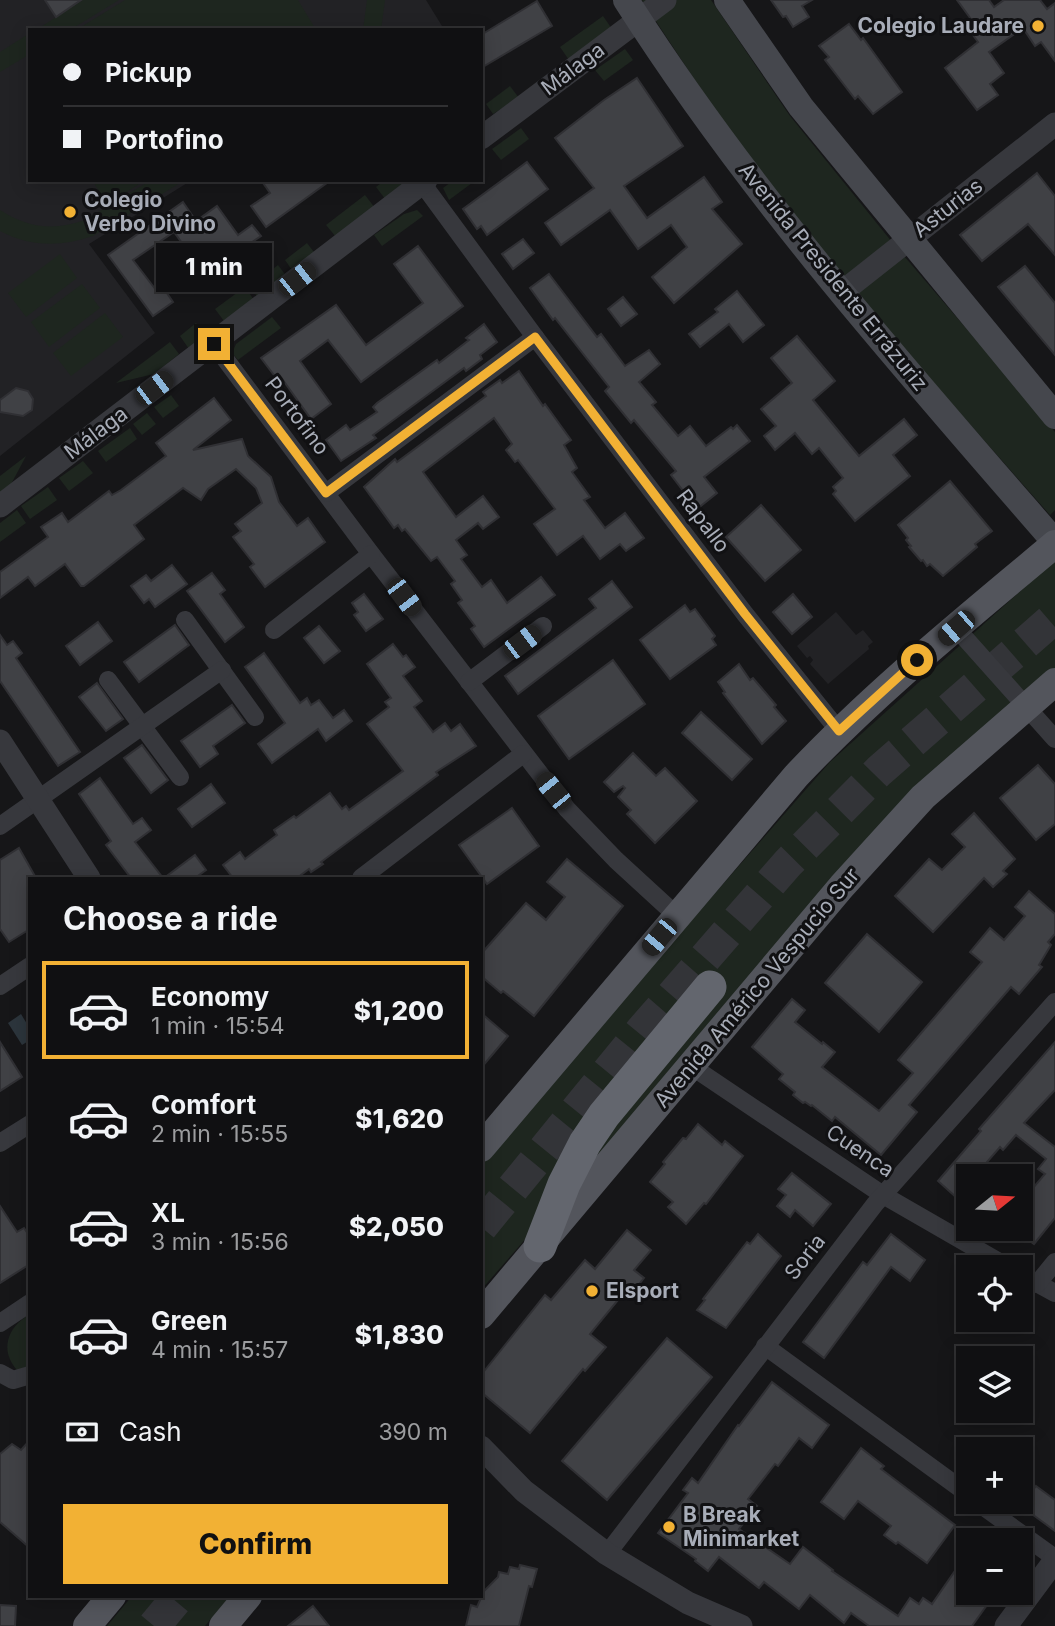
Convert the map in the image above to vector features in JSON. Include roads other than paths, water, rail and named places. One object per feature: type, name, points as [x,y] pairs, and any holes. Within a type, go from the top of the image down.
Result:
[{"type":"highway","points":[[540,1246],[564,1184],[585,1143],[604,1115],[710,987]]},
{"type":"main road","points":[[727,0],[801,107],[1055,415]]},
{"type":"main road","name":"Avenida Presidente Errázuriz","points":[[633,10],[710,124],[841,293],[1055,543]]},
{"type":"main road","points":[[483,1146],[796,776],[839,731],[1055,543]]},
{"type":"main road","name":"Avenida Américo Vespucio Sur","points":[[483,1313],[842,886],[923,797],[1055,682]]},
{"type":"main road","points":[[87,1626],[110,1598]]},
{"type":"main road","points":[[223,1626],[246,1598]]},
{"type":"street","name":"Málaga","points":[[483,136],[633,10],[665,0]]},
{"type":"street","name":"Asturias","points":[[841,293],[1055,124]]},
{"type":"street","name":"Málaga","points":[[0,506],[424,182]]},
{"type":"street","name":"Rapallo","points":[[424,182],[535,337],[745,614],[839,731]]},
{"type":"street","points":[[326,493],[535,337]]},
{"type":"street","name":"Portofino","points":[[214,344],[523,754],[575,817],[616,860],[677,916]]},
{"type":"street","points":[[274,630],[372,554]]},
{"type":"street","points":[[185,620],[255,717]]},
{"type":"street","points":[[469,682],[543,626]]},
{"type":"street","points":[[956,628],[1055,739]]},
{"type":"street","points":[[0,826],[222,670]]},
{"type":"street","points":[[108,680],[180,777]]},
{"type":"street","points":[[0,741],[88,877]]},
{"type":"street","points":[[362,877],[523,754]]},
{"type":"street","points":[[0,986],[28,967]]},
{"type":"street","name":"Soria","points":[[607,1554],[883,1195],[1055,1002]]},
{"type":"street","name":"Cuenca","points":[[691,1066],[883,1195],[987,1255]]},
{"type":"street","points":[[0,1143],[28,1125]]},
{"type":"street","points":[[1037,1284],[1055,1262]]},
{"type":"street","points":[[1033,1282],[1055,1293]]},
{"type":"street","points":[[0,1323],[28,1304]]},
{"type":"street","points":[[765,1346],[956,1485]]},
{"type":"street","points":[[0,1373],[13,1380],[28,1376]]},
{"type":"street","points":[[483,1449],[524,1490],[607,1554],[688,1603],[741,1626]]},
{"type":"street","points":[[994,1514],[1055,1559],[1006,1626]]},
{"type":"tunnel","points":[[483,1225],[643,1029],[788,863],[879,771],[1055,617]]},
{"type":"tunnel","points":[[154,1626],[177,1598]]},
{"type":"place","name":"Colegio Laudare","points":[[1038,26]]},
{"type":"place","name":"Colegio Verbo Divino","points":[[70,212]]},
{"type":"place","name":"Elsport","points":[[592,1291]]},
{"type":"place","name":"B Break Minimarket","points":[[669,1527]]}]
